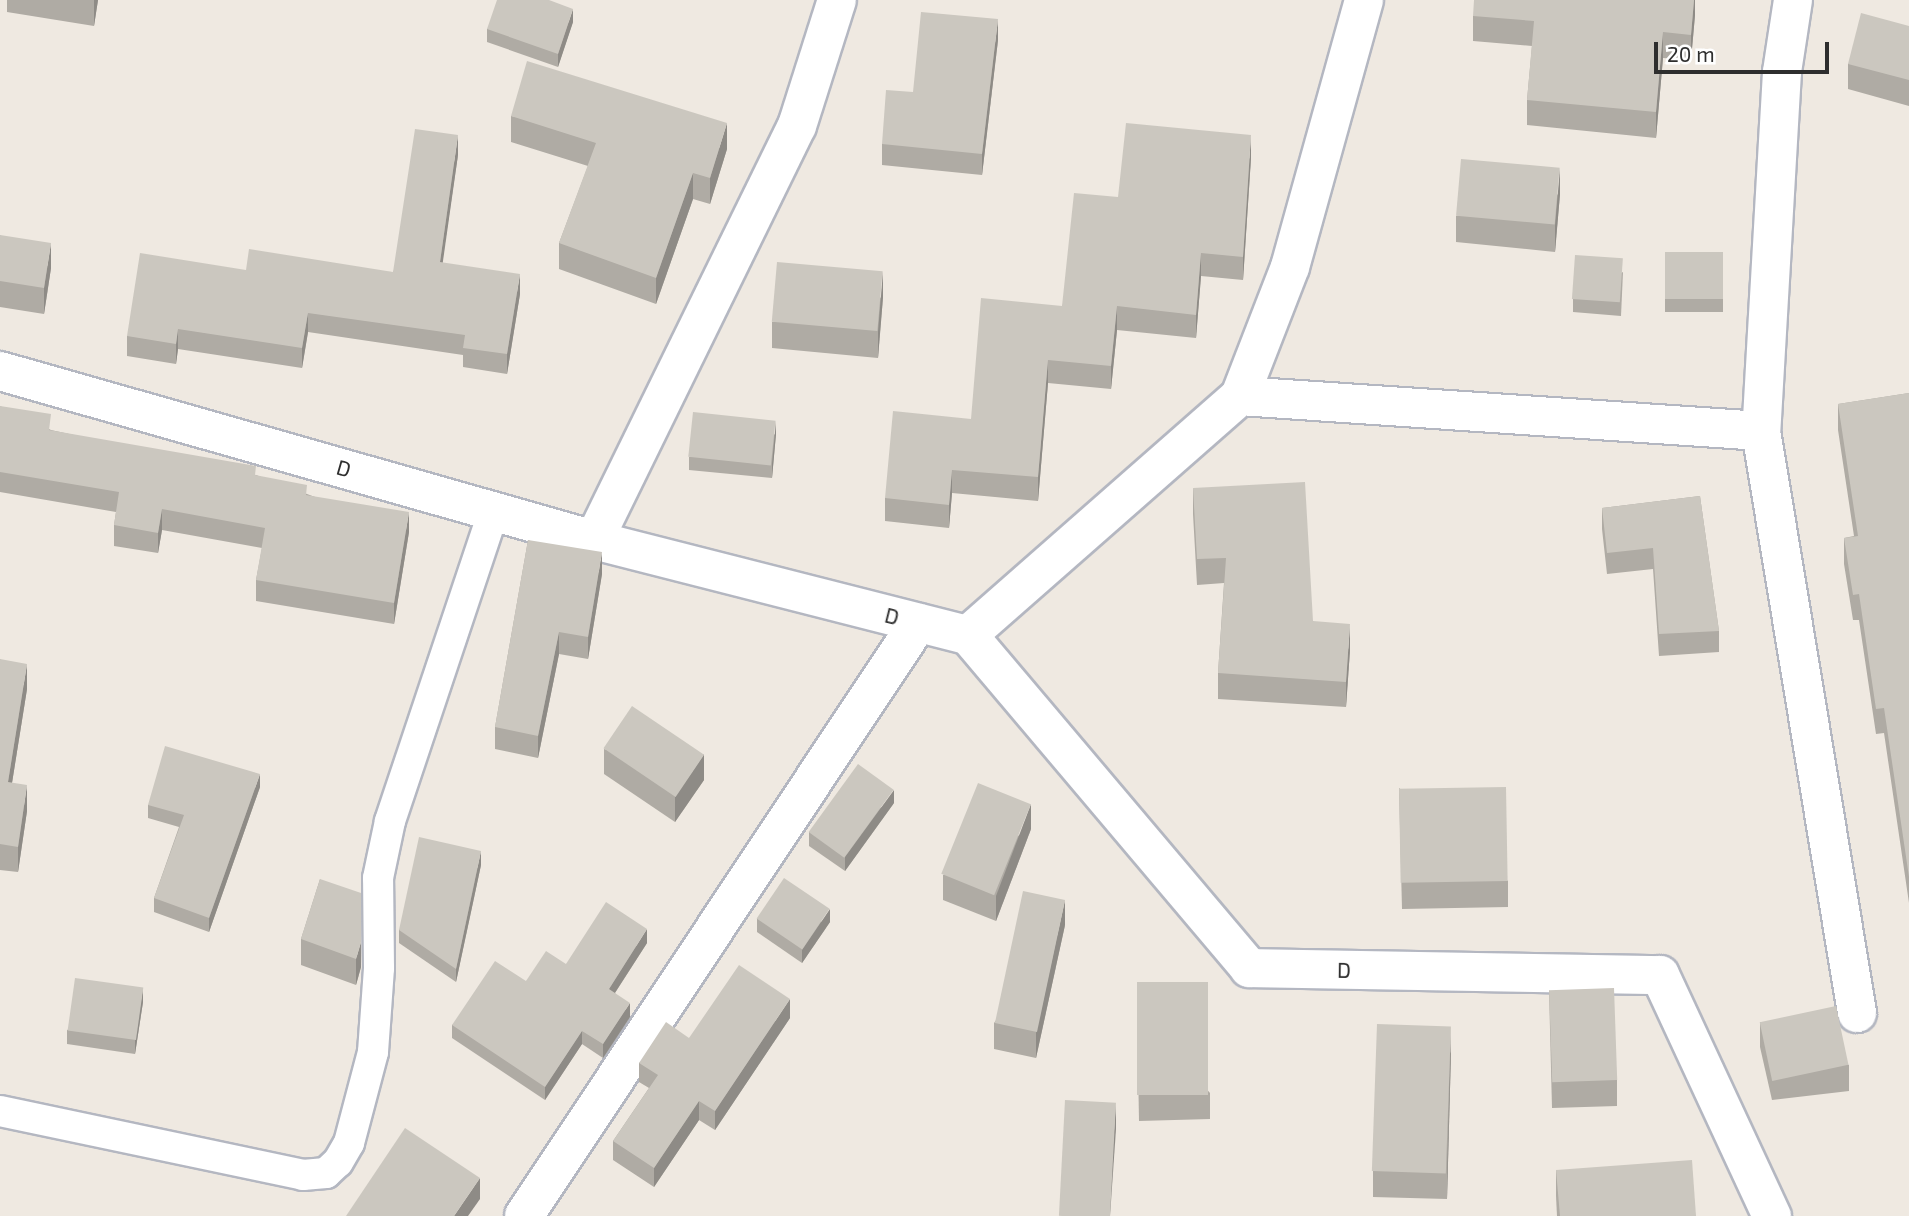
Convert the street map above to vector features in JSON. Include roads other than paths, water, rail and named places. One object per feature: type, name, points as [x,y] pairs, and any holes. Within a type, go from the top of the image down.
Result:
[{"type":"street","points":[[594,540],[797,126],[837,0]]},
{"type":"street","points":[[968,635],[1240,396],[1290,267],[1364,0]]},
{"type":"street","points":[[1793,0],[1782,72],[1761,431],[1857,1013]]},
{"type":"street","name":"D","points":[[0,371],[594,540],[968,635],[1249,968],[1660,975],[1772,1216]]},
{"type":"street","points":[[1240,396],[1761,431]]},
{"type":"street","points":[[524,1216],[918,623]]},
{"type":"lane","points":[[0,1111],[303,1175],[326,1173],[338,1163],[349,1143],[373,1052],[379,968],[378,878],[390,821],[494,511]]}]
